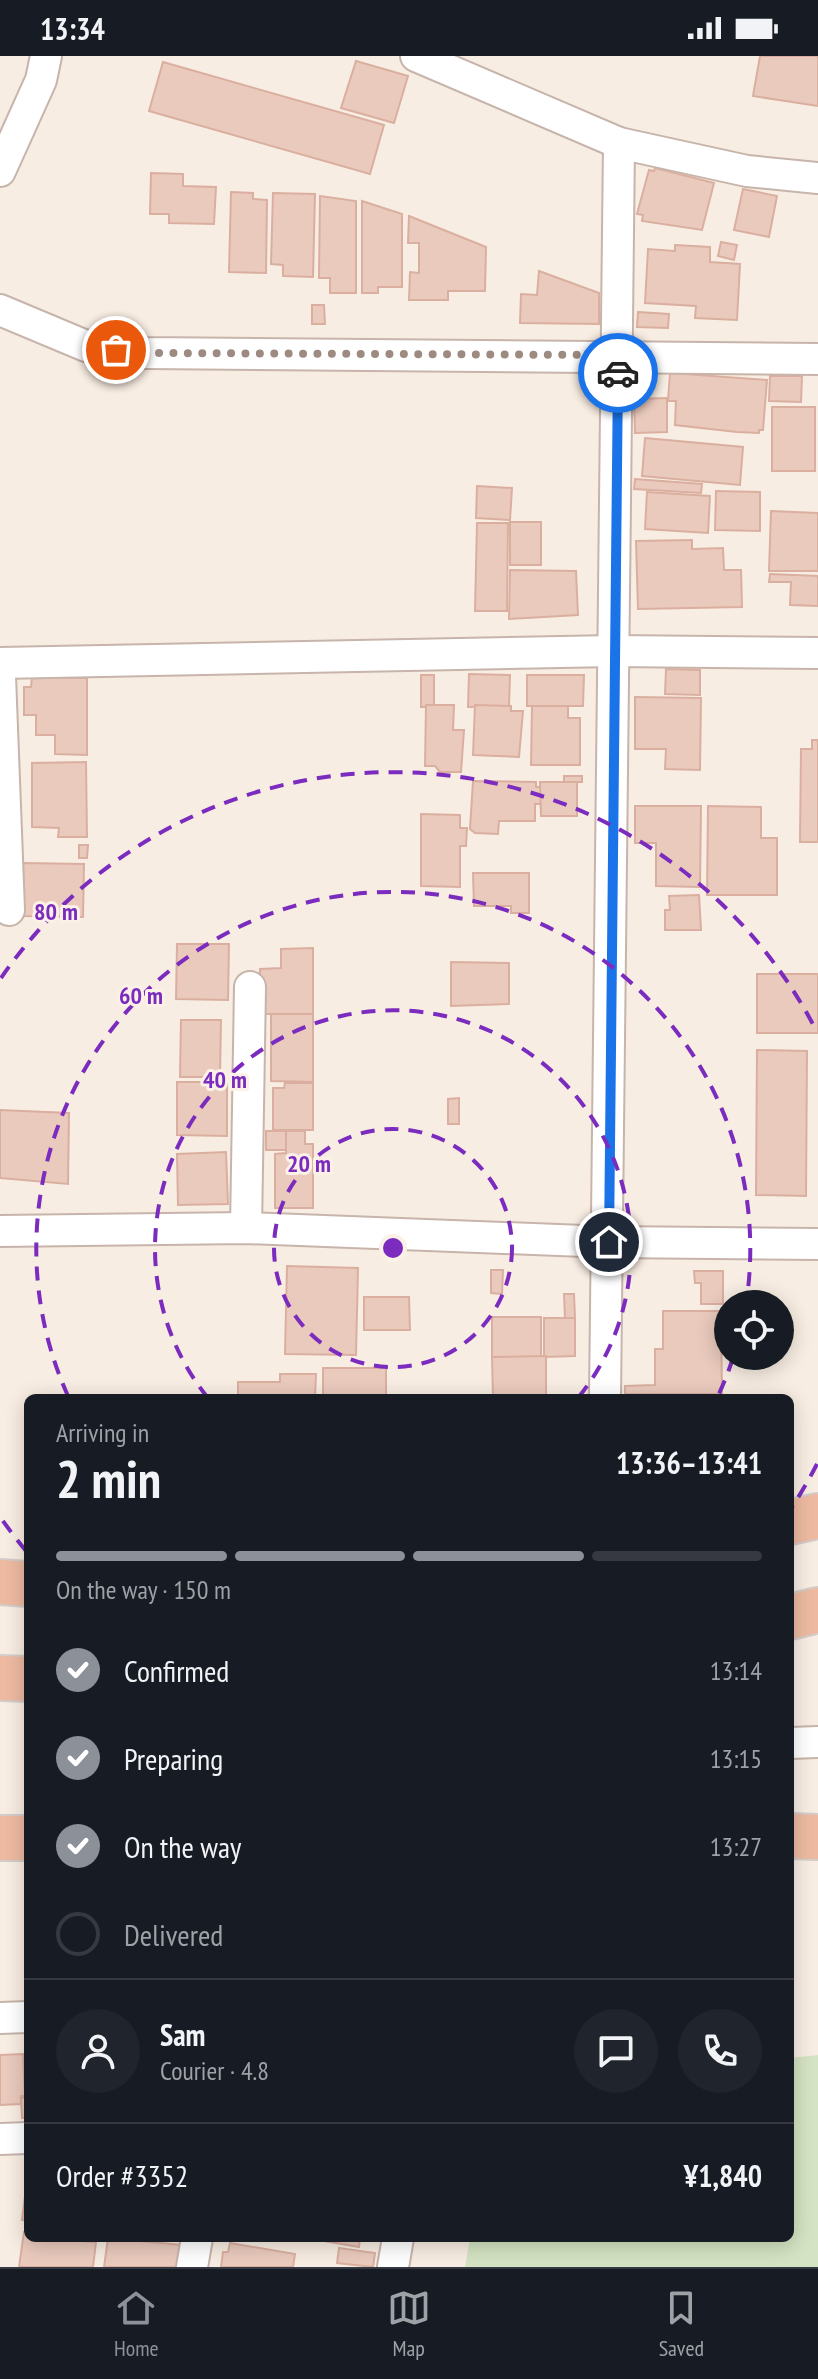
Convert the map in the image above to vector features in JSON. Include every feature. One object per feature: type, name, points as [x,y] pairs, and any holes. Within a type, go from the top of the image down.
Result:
[{"type":"highway","points":[[794,1521],[818,1516]]},
{"type":"highway","points":[[0,1582],[24,1584]]},
{"type":"highway","points":[[794,1616],[818,1610]]},
{"type":"highway","points":[[0,1678],[24,1679]]},
{"type":"highway","points":[[794,1836],[818,1837]]},
{"type":"highway","points":[[0,1838],[24,1838]]},
{"type":"street","points":[[0,171],[41,80],[46,56]]},
{"type":"street","points":[[416,56],[619,143],[747,171],[818,178]]},
{"type":"street","points":[[605,1394],[619,143]]},
{"type":"street","points":[[0,310],[86,346],[146,353],[818,359]]},
{"type":"street","points":[[0,663],[613,651],[818,653]]},
{"type":"street","points":[[0,676],[9,910]]},
{"type":"street","points":[[246,1228],[250,987]]},
{"type":"street","points":[[0,1231],[246,1228],[609,1242],[818,1244]]},
{"type":"street","points":[[794,1743],[818,1742]]},
{"type":"street","points":[[0,2018],[24,2017]]},
{"type":"street","points":[[0,2139],[24,2138]]},
{"type":"street","points":[[192,2267],[196,2242]]},
{"type":"street","points":[[393,2267],[397,2242]]},
{"type":"green space","points":[[818,2055],[818,2267],[465,2267],[469,2242],[794,2242],[794,2058]]},
{"type":"building","points":[[760,56],[818,56],[818,106],[753,96]]},
{"type":"building","points":[[356,61],[408,76],[394,123],[341,108]]},
{"type":"building","points":[[163,62],[384,125],[370,174],[149,111]]},
{"type":"building","points":[[655,168],[714,183],[702,230],[642,221],[643,215],[637,214],[649,170],[654,171]]},
{"type":"building","points":[[151,173],[183,174],[183,186],[216,187],[214,224],[169,223],[169,214],[150,214]]},
{"type":"building","points":[[743,189],[777,196],[769,237],[734,230]]},
{"type":"building","points":[[231,192],[253,193],[253,199],[267,200],[266,273],[229,272]]},
{"type":"building","points":[[273,193],[315,194],[313,277],[283,276],[283,265],[271,264]]},
{"type":"building","points":[[320,196],[356,201],[356,293],[330,293],[330,278],[319,278]]},
{"type":"building","points":[[362,201],[402,214],[402,287],[378,287],[378,293],[362,293]]},
{"type":"building","points":[[409,216],[486,247],[485,291],[448,291],[448,300],[409,300],[410,272],[419,273],[419,243],[408,243]]},
{"type":"building","points":[[721,242],[737,245],[734,260],[718,256]]},
{"type":"building","points":[[675,245],[710,247],[710,262],[740,264],[737,320],[695,318],[696,306],[645,303],[648,249],[675,251]]},
{"type":"building","points":[[539,271],[599,293],[599,324],[520,323],[521,294],[537,295]]},
{"type":"building","points":[[312,305],[324,305],[325,324],[312,324]]},
{"type":"building","points":[[638,312],[669,314],[668,328],[637,327]]},
{"type":"building","points":[[670,373],[767,380],[763,430],[759,433],[737,432],[675,425],[676,401],[668,401]]},
{"type":"building","points":[[770,376],[802,376],[801,402],[769,401]]},
{"type":"building","points":[[667,398],[667,432],[635,433],[634,399]]},
{"type":"building","points":[[772,407],[815,407],[815,471],[772,471]]},
{"type":"building","points":[[645,438],[743,447],[740,485],[642,476]]},
{"type":"building","points":[[635,479],[702,484],[701,493],[634,489]]},
{"type":"building","points":[[477,486],[512,488],[510,520],[476,518]]},
{"type":"building","points":[[716,491],[760,492],[760,531],[715,530]]},
{"type":"building","points":[[647,492],[710,496],[708,533],[645,529]]},
{"type":"building","points":[[771,511],[818,513],[818,571],[769,571]]},
{"type":"building","points":[[510,522],[541,522],[541,565],[510,565]]},
{"type":"building","points":[[477,523],[508,523],[507,611],[475,611]]},
{"type":"building","points":[[692,540],[692,549],[723,548],[724,570],[741,570],[742,607],[638,609],[636,541]]},
{"type":"building","points":[[510,570],[576,571],[578,615],[509,619]]},
{"type":"building","points":[[770,574],[818,576],[818,606],[790,605],[791,582],[769,582]]},
{"type":"building","points":[[666,669],[700,670],[700,695],[665,694]]},
{"type":"building","points":[[469,674],[510,675],[509,706],[468,707]]},
{"type":"building","points":[[421,675],[434,675],[434,705],[421,707]]},
{"type":"building","points":[[527,675],[584,675],[583,706],[527,706]]},
{"type":"building","points":[[32,677],[87,678],[87,755],[55,754],[55,735],[36,735],[36,715],[24,715],[24,687],[31,687]]},
{"type":"building","points":[[635,697],[701,698],[700,770],[665,769],[666,749],[635,749]]},
{"type":"building","points":[[426,705],[454,705],[453,730],[464,730],[461,772],[440,772],[435,766],[425,766]]},
{"type":"building","points":[[475,705],[511,706],[511,711],[523,711],[519,757],[473,755]]},
{"type":"building","points":[[532,706],[568,706],[568,718],[580,718],[580,765],[531,765]]},
{"type":"building","points":[[812,740],[818,740],[818,842],[800,842],[801,749],[812,749]]},
{"type":"building","points":[[86,762],[87,837],[58,837],[59,828],[32,827],[32,763]]},
{"type":"building","points":[[564,776],[582,776],[582,782],[564,782]]},
{"type":"building","points":[[473,781],[536,782],[536,787],[541,787],[541,804],[535,804],[535,821],[499,821],[498,834],[475,833],[470,829]]},
{"type":"building","points":[[540,782],[577,782],[577,816],[541,816]]},
{"type":"building","points":[[635,806],[701,806],[700,887],[656,886],[656,843],[635,843]]},
{"type":"building","points":[[708,806],[761,807],[761,838],[777,838],[777,895],[707,895]]},
{"type":"building","points":[[421,814],[460,815],[460,828],[467,828],[466,846],[460,846],[460,887],[421,886]]},
{"type":"building","points":[[79,845],[88,845],[87,858],[79,858]]},
{"type":"building","points":[[23,863],[84,864],[83,917],[23,916]]},
{"type":"building","points":[[473,873],[529,873],[529,913],[511,913],[511,906],[474,906]]},
{"type":"building","points":[[699,895],[701,930],[665,930],[665,910],[670,910],[669,896]]},
{"type":"building","points":[[177,944],[229,944],[228,1000],[176,999]]},
{"type":"building","points":[[313,948],[313,1014],[261,1014],[260,969],[281,968],[281,949]]},
{"type":"building","points":[[451,962],[509,963],[509,1004],[451,1006]]},
{"type":"building","points":[[757,974],[818,974],[818,1033],[757,1033]]},
{"type":"building","points":[[271,1014],[313,1014],[313,1082],[271,1081]]},
{"type":"building","points":[[181,1020],[221,1020],[220,1077],[180,1077]]},
{"type":"building","points":[[757,1050],[807,1051],[806,1196],[756,1195]]},
{"type":"building","points":[[177,1082],[227,1082],[227,1136],[177,1135]]},
{"type":"building","points":[[285,1083],[313,1083],[313,1130],[273,1130],[273,1088],[284,1088]]},
{"type":"building","points":[[459,1098],[459,1124],[448,1124],[448,1099]]},
{"type":"building","points":[[0,1110],[69,1113],[68,1184],[0,1178]]},
{"type":"building","points":[[266,1131],[286,1131],[286,1150],[266,1150]]},
{"type":"building","points":[[286,1131],[305,1131],[305,1144],[313,1144],[313,1208],[275,1208],[275,1154],[286,1153]]},
{"type":"building","points":[[226,1152],[228,1204],[178,1205],[177,1154]]},
{"type":"building","points":[[287,1266],[358,1268],[356,1355],[285,1354]]},
{"type":"building","points":[[491,1270],[503,1270],[502,1294],[491,1293]]},
{"type":"building","points":[[694,1271],[723,1271],[723,1290],[714,1290],[714,1304],[701,1304],[701,1283],[695,1283]]},
{"type":"building","points":[[564,1294],[574,1294],[575,1318],[565,1319]]},
{"type":"building","points":[[364,1297],[409,1297],[410,1330],[364,1330]]},
{"type":"building","points":[[663,1311],[714,1311],[714,1370],[722,1370],[722,1394],[625,1394],[625,1386],[655,1385],[655,1349],[663,1349]]},
{"type":"building","points":[[492,1317],[541,1317],[541,1357],[492,1357]]},
{"type":"building","points":[[544,1318],[575,1318],[575,1356],[544,1357]]},
{"type":"building","points":[[546,1356],[546,1394],[493,1394],[492,1357]]},
{"type":"building","points":[[323,1368],[386,1368],[386,1394],[323,1394]]},
{"type":"building","points":[[280,1374],[316,1374],[315,1394],[238,1394],[238,1382],[280,1382]]},
{"type":"building","points":[[23,2054],[24,2096],[21,2096],[21,2104],[0,2105],[0,2055]]},
{"type":"building","points":[[21,2098],[24,2098],[24,2118]]},
{"type":"building","points":[[24,2232],[24,2242],[96,2242],[93,2267],[19,2267]]},
{"type":"building","points":[[107,2242],[181,2245],[178,2267],[104,2267]]},
{"type":"building","points":[[330,2242],[360,2242],[359,2247]]},
{"type":"building","points":[[230,2243],[295,2254],[293,2267],[221,2267],[223,2252],[228,2252]]},
{"type":"building","points":[[339,2248],[375,2253],[373,2267],[337,2263]]},
{"type":"way so far","points":[[116,350],[146,353],[618,355],[618,373]]},
{"type":"route","points":[[609,1242],[618,373]]}]
